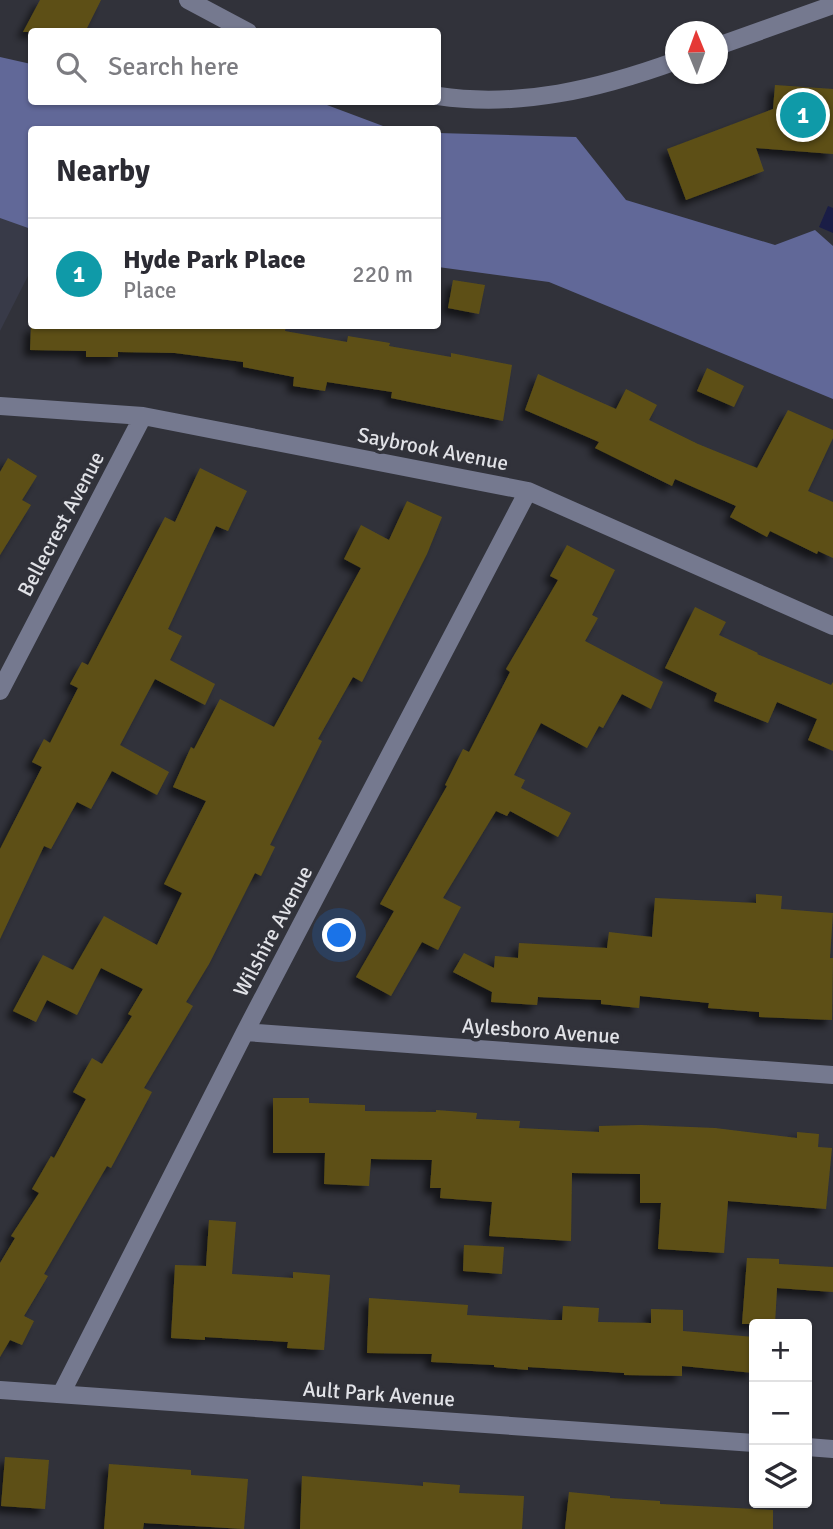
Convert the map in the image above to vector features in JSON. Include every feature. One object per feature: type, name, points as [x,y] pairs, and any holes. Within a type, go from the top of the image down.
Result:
[{"type":"street","points":[[188,0],[240,28]]},
{"type":"street","points":[[728,42],[833,5]]},
{"type":"street","points":[[441,96],[504,99],[556,95],[608,84],[665,65]]},
{"type":"street","name":"Saybrook Avenue","points":[[0,406],[144,416],[528,491],[833,626]]},
{"type":"street","name":"Bellecrest Avenue","points":[[0,691],[144,416]]},
{"type":"street","name":"Wilshire Avenue","points":[[61,1394],[528,491]]},
{"type":"street","name":"Aylesboro Avenue","points":[[246,1032],[833,1075]]},
{"type":"street","name":"Ault Park Avenue","points":[[0,1390],[749,1443]]},
{"type":"street","points":[[812,1447],[833,1449]]},
{"type":"shaded area","points":[[0,57],[28,63],[28,105],[327,105],[383,126],[28,126],[28,228],[0,218]]},
{"type":"shaded area","points":[[441,133],[576,137],[626,200],[775,245],[815,230],[833,246],[833,399],[549,282],[441,267]]},
{"type":"shaded area","points":[[0,201],[28,203],[28,276],[0,331]]},
{"type":"shaded area","points":[[828,206],[833,208],[833,233],[819,227]]},
{"type":"building","points":[[40,0],[101,0],[87,28],[28,28],[28,32],[23,32]]},
{"type":"building","points":[[775,85],[833,89],[833,154],[756,148],[764,171],[686,200],[667,149],[773,109]]},
{"type":"building","points":[[453,280],[485,285],[479,314],[448,308]]},
{"type":"building","points":[[31,329],[285,329],[347,342],[348,336],[451,357],[451,353],[512,365],[503,421],[391,398],[392,392],[327,382],[325,391],[293,386],[294,377],[243,367],[243,362],[175,353],[118,352],[118,357],[86,357],[86,351],[30,350]]},
{"type":"building","points":[[707,368],[744,386],[734,407],[697,391]]},
{"type":"building","points":[[538,374],[616,409],[626,389],[657,405],[649,420],[757,468],[788,410],[833,430],[833,438],[808,491],[833,502],[833,558],[818,551],[817,554],[770,531],[767,537],[730,517],[736,506],[675,479],[672,486],[595,448],[599,442],[525,410]]},
{"type":"building","points":[[8,458],[37,476],[22,500],[31,505],[0,555],[0,472]]},
{"type":"building","points":[[200,468],[247,491],[228,531],[216,526],[168,629],[182,636],[170,660],[215,684],[205,705],[155,679],[120,745],[169,772],[157,795],[112,771],[91,809],[77,802],[51,849],[44,846],[0,939],[0,849],[42,767],[32,762],[44,739],[50,743],[78,688],[70,684],[82,662],[88,665],[165,517],[175,522]]},
{"type":"building","points":[[407,501],[442,517],[427,554],[362,682],[353,677],[318,739],[322,741],[270,845],[275,847],[261,876],[255,873],[209,964],[186,1002],[193,1006],[144,1088],[152,1092],[111,1168],[107,1166],[44,1274],[48,1276],[24,1316],[34,1321],[22,1345],[10,1340],[0,1357],[0,1263],[15,1238],[11,1236],[39,1193],[32,1189],[51,1156],[54,1158],[86,1099],[73,1092],[92,1058],[102,1064],[132,1016],[128,1014],[143,989],[101,968],[77,1015],[47,1000],[36,1022],[13,1011],[43,955],[73,970],[104,916],[157,945],[182,893],[164,884],[206,801],[173,787],[191,747],[194,749],[220,699],[274,727],[361,568],[344,559],[361,525],[389,540]]},
{"type":"building","points":[[567,545],[615,570],[592,615],[598,618],[585,641],[663,682],[651,709],[622,694],[603,728],[599,726],[587,748],[541,723],[514,775],[525,780],[521,788],[571,813],[558,837],[510,811],[507,816],[496,811],[443,898],[461,907],[438,950],[422,942],[391,996],[356,977],[394,911],[380,904],[447,786],[445,785],[463,749],[469,752],[510,672],[506,669],[558,580],[550,576]]},
{"type":"building","points":[[695,607],[726,622],[719,635],[831,685],[833,682],[833,751],[808,740],[817,719],[777,702],[768,723],[714,701],[717,693],[665,668]]},
{"type":"building","points":[[756,894],[782,896],[781,909],[833,913],[830,958],[833,958],[832,1020],[759,1017],[759,1012],[708,1008],[709,1003],[640,996],[639,1008],[601,1004],[601,1000],[538,997],[537,1005],[491,1002],[492,992],[453,972],[464,953],[494,968],[495,956],[518,958],[519,943],[607,948],[609,932],[652,937],[655,898],[756,903]]},
{"type":"building","points":[[273,1098],[309,1098],[309,1103],[365,1105],[365,1111],[436,1110],[477,1113],[476,1119],[520,1121],[519,1128],[599,1132],[599,1126],[641,1125],[715,1128],[797,1138],[797,1132],[819,1134],[818,1147],[832,1148],[826,1209],[728,1201],[724,1253],[658,1249],[661,1203],[640,1203],[640,1174],[572,1173],[571,1241],[489,1236],[492,1202],[440,1198],[441,1188],[430,1188],[432,1160],[371,1159],[369,1186],[324,1184],[325,1153],[273,1153]]},
{"type":"building","points":[[209,1220],[236,1222],[232,1274],[293,1278],[293,1272],[330,1275],[324,1350],[287,1348],[288,1342],[205,1337],[205,1340],[171,1338],[175,1265],[206,1266]]},
{"type":"building","points":[[464,1245],[504,1247],[502,1274],[463,1271]]},
{"type":"building","points":[[747,1258],[779,1259],[779,1264],[833,1267],[833,1292],[777,1288],[775,1319],[749,1319],[749,1324],[742,1324]]},
{"type":"building","points":[[369,1298],[468,1305],[467,1315],[550,1320],[562,1320],[563,1306],[599,1308],[598,1322],[651,1323],[651,1309],[683,1310],[683,1331],[749,1337],[749,1373],[682,1366],[682,1376],[624,1375],[431,1362],[432,1354],[367,1353]]},
{"type":"building","points":[[5,1457],[49,1460],[45,1509],[1,1506]]},
{"type":"building","points":[[109,1464],[191,1470],[191,1475],[248,1479],[244,1529],[144,1523],[143,1529],[104,1529]]},
{"type":"building","points":[[302,1476],[423,1486],[423,1482],[460,1485],[459,1493],[524,1496],[522,1529],[300,1529]]},
{"type":"building","points":[[569,1492],[660,1501],[660,1504],[773,1510],[773,1529],[565,1529]]},
{"type":"place","name":"Hyde Park Place","points":[[803,115]]}]
